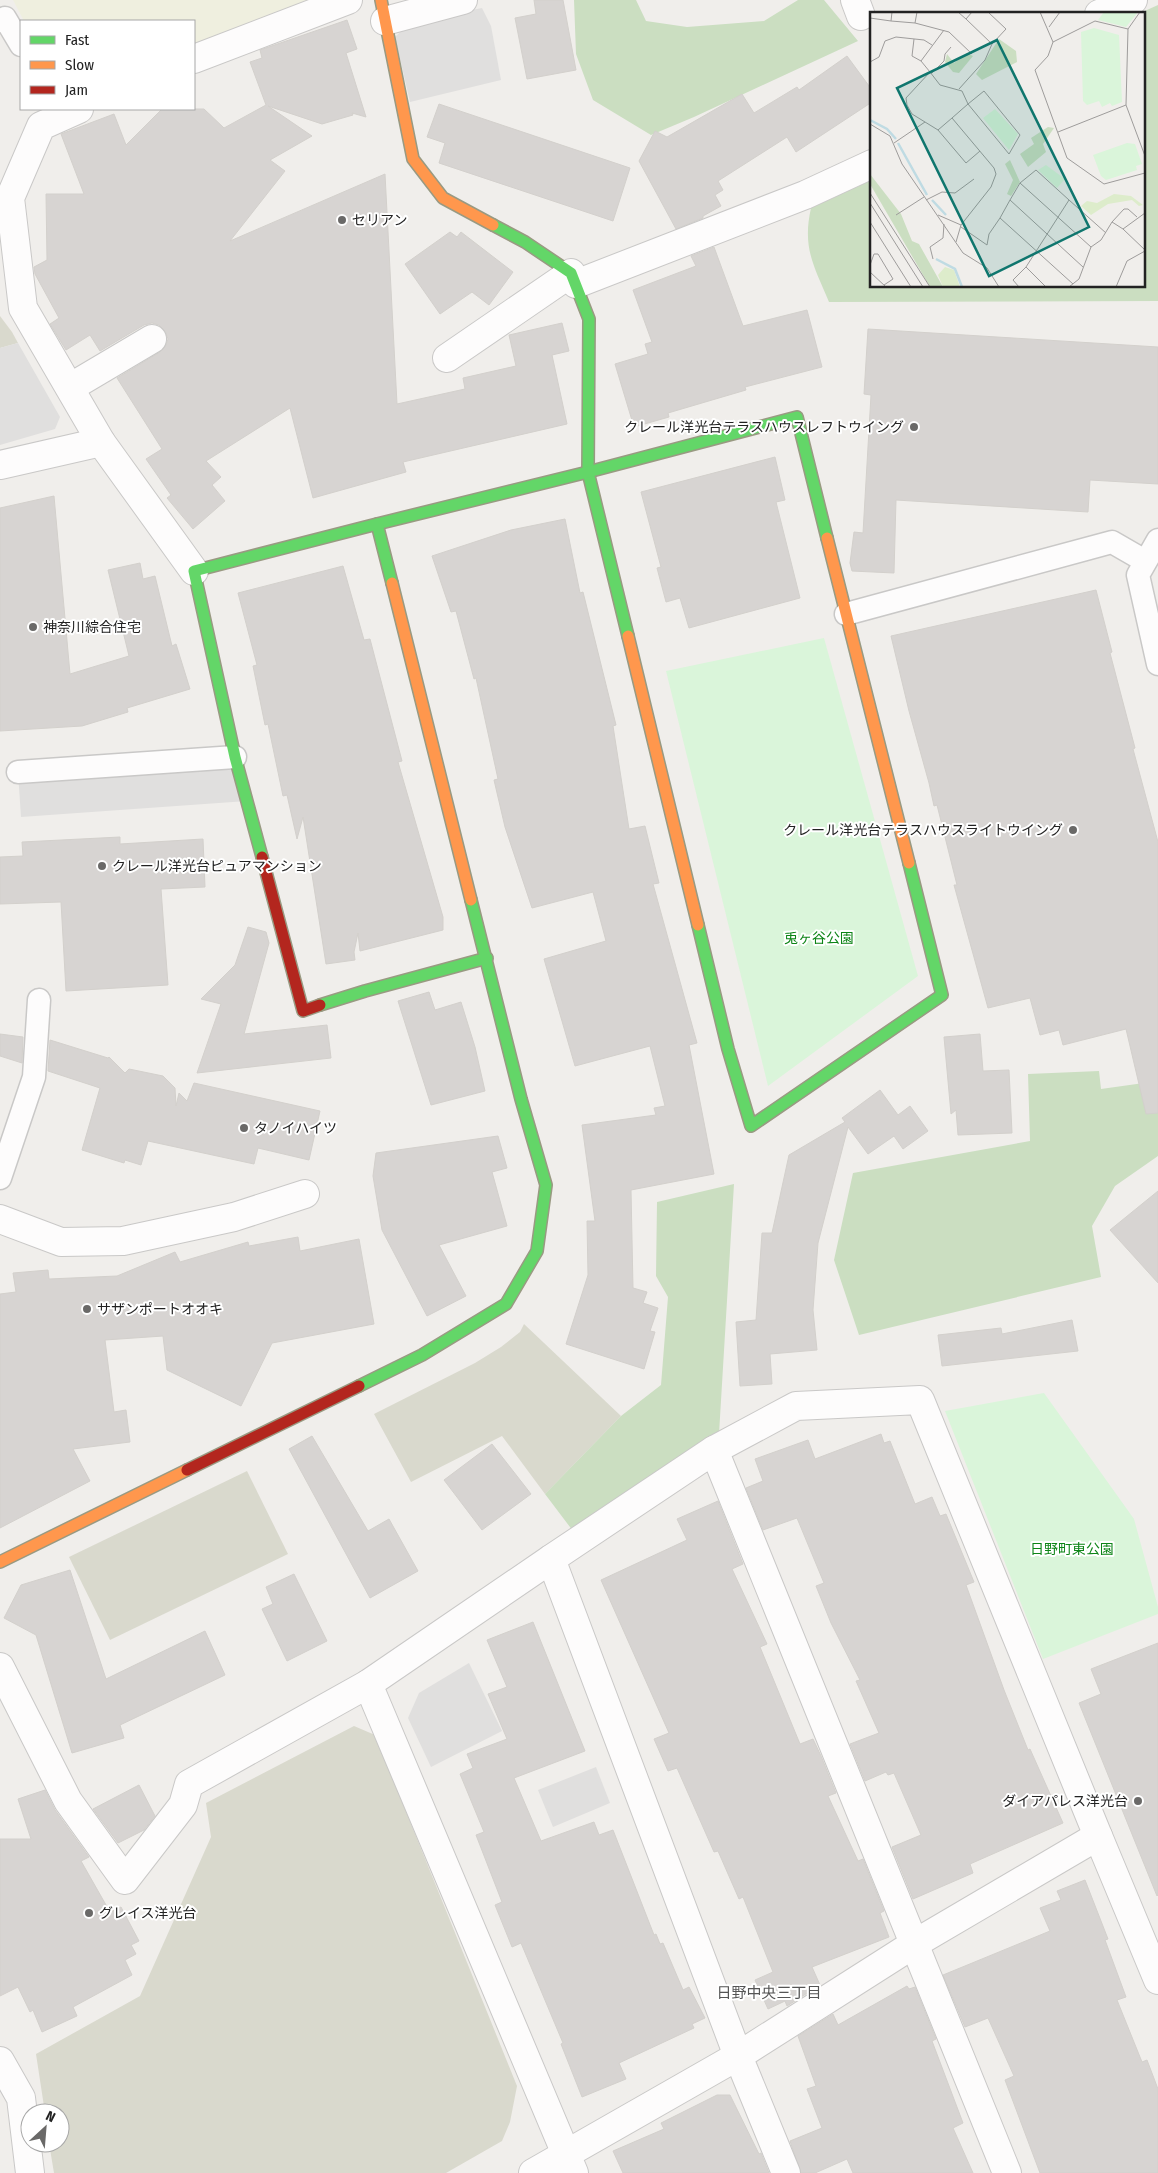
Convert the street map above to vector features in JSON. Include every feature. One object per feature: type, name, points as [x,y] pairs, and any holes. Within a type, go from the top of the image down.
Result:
[{"type":"street","points":[[195,59],[348,0]]},
{"type":"street","points":[[194,571],[588,472],[797,418],[942,995],[751,1126],[728,1049],[588,472],[589,319],[574,279],[525,242],[443,198],[413,159],[383,10],[463,0]]},
{"type":"street","points":[[1088,0],[1092,12]]},
{"type":"street","points":[[1104,12],[1133,0]]},
{"type":"street","points":[[67,111],[41,126],[10,198],[23,308],[101,442],[194,571],[235,757],[303,1011],[365,991],[487,958]]},
{"type":"street","points":[[447,358],[574,279],[805,195],[870,165]]},
{"type":"street","points":[[70,387],[152,339]]},
{"type":"street","points":[[0,465],[101,442]]},
{"type":"street","points":[[0,1562],[422,1355],[506,1304],[537,1251],[546,1185],[521,1098],[377,524]]},
{"type":"street","points":[[0,1219],[61,1242],[123,1241],[234,1217],[305,1194]]},
{"type":"street","points":[[0,1667],[68,1801],[125,1880],[183,1805],[189,1784],[368,1684],[714,1450],[796,1406],[920,1400],[1158,1980]]},
{"type":"street","points":[[714,1450],[1006,2173]]},
{"type":"street","points":[[551,1559],[738,2056],[786,2173]]},
{"type":"street","points":[[368,1684],[570,2163]]},
{"type":"street","points":[[533,2173],[570,2163],[914,1944],[1098,1836]]},
{"type":"street","points":[[0,2061],[21,2098],[30,2173]]},
{"type":"lane","points":[[5,18],[20,43]]},
{"type":"lane","points":[[1158,540],[1138,575],[1158,664]]},
{"type":"lane","points":[[846,614],[1112,542],[1146,561]]},
{"type":"lane","points":[[18,772],[235,757]]},
{"type":"lane","points":[[0,1178],[34,1077],[39,1000]]},
{"type":"shaded area","points":[[482,8],[491,26],[501,80],[410,102],[395,37],[411,22]]},
{"type":"shaded area","points":[[0,316],[12,332],[18,343],[0,348]]},
{"type":"shaded area","points":[[18,343],[60,417],[55,429],[0,445],[0,348]]},
{"type":"shaded area","points":[[235,757],[247,801],[21,817],[18,772]]},
{"type":"shaded area","points":[[524,1324],[621,1416],[545,1494],[502,1436],[411,1482],[374,1414],[475,1363],[501,1347],[520,1332]]},
{"type":"shaded area","points":[[247,1471],[288,1554],[110,1640],[69,1557]]},
{"type":"shaded area","points":[[469,1663],[502,1731],[431,1767],[408,1718],[419,1693]]},
{"type":"shaded area","points":[[354,1726],[375,1735],[517,2086],[510,2122],[502,2141],[446,2173],[54,2173],[51,2153],[70,2153],[70,2103],[43,2103],[36,2054],[140,1996],[211,1837],[206,1803]]},
{"type":"shaded area","points":[[596,1767],[610,1803],[553,1827],[538,1790]]},
{"type":"green space","points":[[13,0],[318,0],[195,49],[195,20],[23,20]]},
{"type":"green space","points":[[574,0],[636,0],[646,21],[687,27],[764,21],[798,0],[824,0],[858,41],[651,135],[593,100],[576,54]]},
{"type":"green space","points":[[1158,5],[1158,301],[829,302],[811,257],[808,235],[811,208],[870,181],[870,288],[1146,288],[1146,12],[1142,12]]},
{"type":"green space","name":"兎ヶ谷公園","points":[[824,638],[918,976],[768,1086],[666,671]]},
{"type":"green space","points":[[1099,1071],[1101,1089],[1158,1081],[1158,1156],[1115,1186],[1092,1226],[1101,1277],[859,1335],[834,1260],[853,1173],[1030,1141],[1028,1074]]},
{"type":"green space","points":[[734,1184],[719,1434],[573,1531],[545,1494],[621,1416],[661,1385],[668,1297],[656,1276],[657,1202]]},
{"type":"green space","name":"日野町東公園","points":[[1044,1393],[1134,1519],[1158,1607],[1158,1614],[1043,1659],[945,1411]]},
{"type":"building","points":[[534,0],[563,0],[576,70],[527,79],[515,18],[536,14]]},
{"type":"building","points":[[347,20],[357,49],[346,53],[366,117],[352,113],[353,115],[322,124],[268,106],[312,136],[270,160],[285,171],[230,241],[385,174],[397,404],[465,389],[463,378],[516,366],[509,335],[562,323],[569,351],[552,355],[567,424],[403,462],[406,472],[313,498],[290,408],[206,461],[221,477],[212,485],[225,501],[193,529],[167,498],[171,495],[146,459],[162,449],[117,378],[160,352],[165,347],[168,339],[165,331],[159,325],[152,323],[144,325],[100,351],[90,335],[66,350],[50,324],[59,318],[35,274],[34,267],[47,260],[46,194],[84,194],[61,134],[114,114],[126,145],[161,110],[204,109],[224,128],[266,105],[250,62],[262,58],[260,50]]},
{"type":"building","points":[[847,56],[870,87],[870,103],[796,152],[787,137],[718,181],[723,190],[715,195],[721,206],[703,216],[703,218],[676,229],[639,161],[655,131],[667,137],[742,94],[754,113],[797,87],[799,90]]},
{"type":"building","points":[[439,104],[630,168],[613,221],[439,163],[445,143],[427,137]]},
{"type":"building","points":[[450,232],[457,237],[461,232],[513,272],[489,305],[472,292],[440,314],[405,264]]},
{"type":"building","points":[[714,247],[743,326],[807,310],[822,367],[745,387],[746,390],[668,413],[669,417],[634,427],[615,364],[648,354],[645,344],[652,342],[633,290],[696,266],[691,256]]},
{"type":"building","name":"クレール洋光台テラスハウスレフトウイング","points":[[868,329],[1158,347],[1158,484],[1090,480],[1088,512],[896,500],[894,573],[852,571],[850,563],[854,532],[863,533],[871,395],[864,394]]},
{"type":"building","points":[[775,457],[785,500],[776,502],[800,598],[689,628],[680,598],[666,602],[657,568],[661,567],[641,492]]},
{"type":"building","name":"神奈川綜合住宅","points":[[54,496],[70,674],[129,656],[108,570],[140,563],[143,579],[155,576],[172,646],[176,644],[190,689],[127,708],[128,712],[82,726],[0,731],[0,508]]},
{"type":"building","points":[[565,519],[580,593],[583,592],[616,725],[613,726],[629,829],[645,826],[659,883],[653,884],[697,1043],[689,1045],[714,1174],[631,1190],[633,1288],[647,1292],[643,1303],[658,1308],[650,1331],[655,1332],[644,1369],[566,1344],[588,1275],[587,1221],[595,1221],[582,1125],[656,1115],[654,1108],[665,1106],[650,1046],[575,1066],[544,959],[606,941],[593,892],[532,908],[505,827],[494,780],[498,779],[476,678],[474,679],[456,611],[451,612],[432,556],[511,530]]},
{"type":"building","points":[[343,566],[364,640],[370,639],[402,761],[398,762],[443,917],[443,930],[360,951],[358,933],[354,952],[355,960],[326,964],[303,817],[297,839],[287,795],[283,796],[268,724],[265,725],[253,666],[257,665],[238,593]]},
{"type":"building","name":"クレール洋光台テラスハウスライトウイング","points":[[1096,590],[1112,652],[1110,653],[1135,748],[1133,749],[1158,842],[1158,1113],[1146,1114],[1126,1029],[1063,1045],[1059,1030],[1040,1035],[1030,998],[988,1008],[954,885],[957,885],[937,805],[934,806],[891,636]]},
{"type":"building","points":[[120,837],[120,844],[203,839],[205,887],[161,889],[168,985],[66,991],[61,902],[0,904],[0,857],[23,856],[22,842]]},
{"type":"building","points":[[248,927],[266,932],[269,943],[244,1034],[327,1025],[331,1058],[197,1073],[221,1004],[201,999],[235,965]]},
{"type":"building","points":[[429,992],[435,1010],[461,1002],[475,1047],[485,1091],[431,1105],[398,1001]]},
{"type":"building","points":[[0,1034],[23,1037],[22,1063],[0,1056]]},
{"type":"building","points":[[980,1034],[983,1071],[1009,1070],[1012,1133],[958,1135],[956,1110],[951,1114],[944,1037]]},
{"type":"building","points":[[50,1040],[109,1057],[125,1073],[129,1069],[163,1076],[175,1088],[176,1106],[179,1093],[187,1101],[194,1083],[320,1111],[309,1160],[258,1148],[254,1164],[148,1141],[141,1165],[125,1160],[124,1163],[82,1150],[100,1088],[48,1071]]},
{"type":"building","points":[[880,1090],[898,1115],[910,1106],[928,1131],[903,1149],[894,1136],[868,1154],[848,1127],[818,1243],[813,1310],[817,1350],[770,1354],[772,1384],[740,1386],[736,1322],[756,1320],[762,1233],[772,1233],[789,1155],[845,1122],[842,1118]]},
{"type":"building","points":[[498,1136],[507,1168],[492,1172],[507,1226],[439,1245],[466,1296],[427,1316],[382,1230],[373,1176],[376,1153]]},
{"type":"building","points":[[1158,1191],[1158,1283],[1110,1230]]},
{"type":"building","points":[[298,1237],[300,1251],[359,1239],[374,1324],[272,1343],[241,1406],[167,1370],[163,1336],[105,1340],[114,1412],[126,1410],[130,1442],[73,1449],[90,1481],[0,1528],[0,1294],[16,1292],[13,1273],[48,1270],[49,1279],[117,1276],[175,1252],[180,1262],[248,1242],[249,1246]]},
{"type":"building","points":[[1072,1320],[1078,1351],[942,1366],[938,1335],[1001,1328],[1002,1334]]},
{"type":"building","points":[[881,1434],[884,1443],[890,1441],[915,1504],[932,1497],[940,1516],[946,1514],[974,1582],[966,1585],[1004,1690],[1028,1750],[1030,1749],[1063,1823],[970,1864],[973,1873],[913,1899],[892,1847],[921,1835],[894,1773],[888,1775],[886,1772],[865,1781],[850,1744],[879,1733],[856,1681],[860,1680],[831,1623],[816,1586],[824,1583],[797,1518],[763,1530],[746,1488],[763,1481],[755,1459],[808,1440],[815,1459]]},
{"type":"building","points":[[312,1436],[368,1531],[389,1519],[418,1571],[370,1598],[289,1449]]},
{"type":"building","points":[[492,1444],[531,1494],[482,1530],[444,1480]]},
{"type":"building","points":[[718,1501],[743,1564],[732,1569],[767,1644],[760,1647],[800,1744],[813,1739],[821,1756],[836,1793],[828,1796],[858,1861],[863,1859],[884,1911],[880,1913],[889,1937],[812,1967],[820,1985],[787,2006],[785,2001],[768,2009],[755,1980],[773,1972],[743,1897],[739,1899],[718,1851],[714,1852],[677,1768],[668,1771],[654,1739],[669,1733],[601,1580],[687,1540],[677,1519]]},
{"type":"building","points":[[70,1570],[106,1679],[205,1631],[225,1675],[120,1725],[124,1738],[72,1753],[36,1635],[4,1618],[21,1585]]},
{"type":"building","points":[[294,1574],[327,1641],[287,1661],[262,1609],[273,1604],[266,1587]]},
{"type":"building","points":[[533,1622],[585,1751],[514,1778],[541,1841],[594,1822],[599,1835],[613,1830],[654,1935],[656,1934],[660,1944],[663,1943],[683,1990],[689,1987],[705,2018],[692,2024],[694,2028],[619,2063],[626,2079],[582,2097],[561,2044],[563,2043],[521,1943],[512,1947],[495,1905],[502,1902],[476,1835],[484,1832],[460,1774],[473,1768],[467,1754],[507,1739],[488,1694],[507,1687],[487,1640]]},
{"type":"building","name":"ダイアパレス洋光台","points":[[1158,1643],[1157,1896],[1079,1703],[1101,1694],[1091,1669]]},
{"type":"building","points":[[139,1785],[155,1816],[144,1830],[118,1843],[93,1809]]},
{"type":"building","points":[[45,1790],[55,1810],[89,1857],[81,1861],[110,1912],[121,1907],[139,1941],[131,1945],[136,1954],[125,1960],[132,1975],[73,2007],[77,2016],[42,2032],[33,2010],[30,2012],[18,1987],[0,1996],[0,1839],[31,1839],[18,1799]]},
{"type":"building","points":[[1085,1880],[1108,1939],[1105,1940],[1126,1997],[1117,2000],[1142,2062],[1147,2060],[1158,2089],[1158,2173],[1040,2173],[1005,2080],[1014,2076],[988,2018],[965,2027],[943,1975],[1050,1931],[1040,1908],[1061,1900],[1057,1891]]},
{"type":"building","points":[[907,1986],[909,1989],[915,1987],[936,2039],[932,2041],[963,2123],[953,2128],[973,2173],[853,2173],[847,2159],[815,2173],[801,2173],[790,2141],[822,2128],[807,2089],[816,2086],[798,2036],[833,2014],[838,2025]]},
{"type":"building","points":[[717,2095],[730,2095],[759,2154],[761,2153],[769,2173],[623,2173],[613,2151],[664,2129],[661,2123]]},
{"type":"traffic: fast","points":[[493,225],[525,242],[571,273],[589,319],[588,472],[628,636]]},
{"type":"traffic: fast","points":[[377,524],[588,472],[797,417],[827,538]]},
{"type":"traffic: fast","points":[[262,857],[235,757],[194,571],[377,524],[392,583]]},
{"type":"traffic: fast","points":[[698,925],[728,1049],[751,1126],[942,995],[909,863]]},
{"type":"traffic: fast","points":[[359,1386],[422,1355],[506,1304],[537,1251],[546,1185],[521,1099],[471,900]]},
{"type":"traffic: fast","points":[[320,1005],[487,958]]},
{"type":"traffic: slow","points":[[381,0],[413,159],[443,198],[493,225]]},
{"type":"traffic: slow","points":[[827,538],[909,863]]},
{"type":"traffic: slow","points":[[392,583],[471,900]]},
{"type":"traffic: slow","points":[[628,636],[698,925]]},
{"type":"traffic: slow","points":[[0,1562],[187,1470]]},
{"type":"traffic: jam","points":[[262,857],[303,1011],[320,1005]]},
{"type":"traffic: jam","points":[[187,1470],[359,1386]]},
{"type":"place","name":"セリアン","points":[[342,220]]},
{"type":"place","name":"クレール洋光台テラスハウスレフトウイング","points":[[914,427]]},
{"type":"place","name":"神奈川綜合住宅","points":[[33,627]]},
{"type":"place","name":"クレール洋光台テラスハウスライトウイング","points":[[1073,830]]},
{"type":"place","name":"クレール洋光台ピュアマンション","points":[[102,866]]},
{"type":"place","name":"タノイハイツ","points":[[244,1128]]},
{"type":"place","name":"サザンポートオオキ","points":[[87,1309]]},
{"type":"place","name":"ダイアパレス洋光台","points":[[1138,1801]]},
{"type":"place","name":"グレイス洋光台","points":[[89,1913]]},
{"type":"district","name":"日野中央三丁目","points":[[769,1993]]}]
